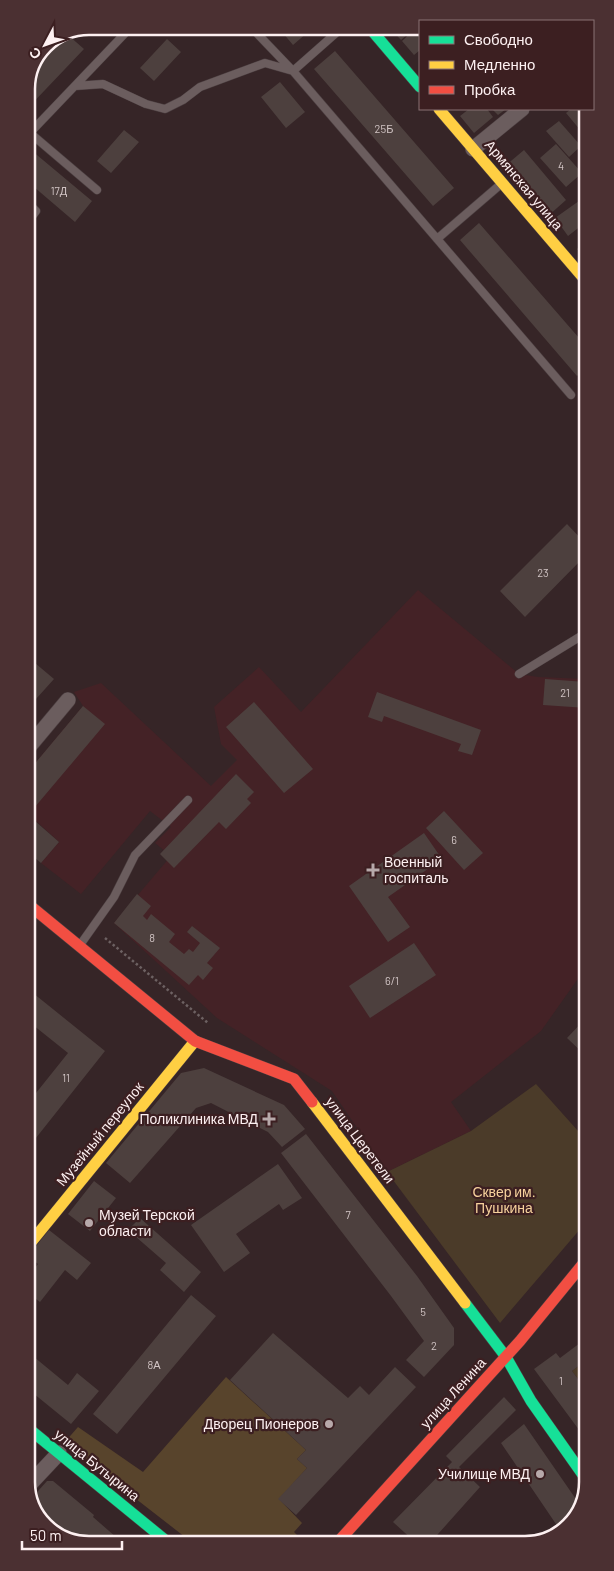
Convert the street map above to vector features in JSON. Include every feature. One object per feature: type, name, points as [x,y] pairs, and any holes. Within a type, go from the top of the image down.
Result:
[{"type":"street","points":[[376,35],[419,86]]},
{"type":"street","name":"Армянская улица","points":[[440,110],[579,273]]},
{"type":"street","points":[[473,149],[521,110]]},
{"type":"street","points":[[35,740],[68,700]]},
{"type":"street","name":"улица Церетели","points":[[35,910],[195,1041],[294,1079],[506,1357],[530,1401],[579,1469]]},
{"type":"street","name":"Музейный переулок","points":[[35,1237],[195,1041]]},
{"type":"street","name":"улица Ленина","points":[[344,1536],[506,1357],[579,1269]]},
{"type":"street","name":"улица Бутырина","points":[[35,1434],[155,1536]]},
{"type":"street","points":[[35,1479],[59,1453]]},
{"type":"lane","points":[[35,128],[123,35]]},
{"type":"lane","points":[[259,35],[293,71],[571,395]]},
{"type":"lane","points":[[293,71],[334,35]]},
{"type":"lane","points":[[75,86],[103,84],[146,104],[165,109],[183,100],[200,87],[265,63],[293,71]]},
{"type":"lane","points":[[35,141],[97,190]]},
{"type":"lane","points":[[437,239],[503,182]]},
{"type":"lane","points":[[519,674],[579,637]]},
{"type":"lane","points":[[79,946],[114,897],[135,855],[188,800]]},
{"type":"path","points":[[105,938],[208,1023]]},
{"type":"shaded area","name":"Военный госпиталь","points":[[418,590],[519,674],[538,677],[579,679],[579,977],[541,1031],[451,1102],[471,1131],[387,1172],[332,1091],[217,1018],[114,923],[171,856],[155,843],[171,827],[150,811],[81,894],[41,863],[59,842],[35,820],[35,763],[83,706],[74,692],[101,683],[211,786],[237,760],[221,744],[214,707],[259,667],[301,712]]},
{"type":"shaded area","points":[[226,1377],[306,1450],[297,1459],[307,1468],[279,1499],[302,1523],[294,1532],[298,1536],[184,1536],[64,1443],[78,1427],[143,1472]]},
{"type":"green space","name":"Сквер им. Пушкина","points":[[536,1084],[579,1132],[579,1230],[500,1323],[387,1172],[471,1131]]},
{"type":"green space","points":[[579,1366],[579,1380],[572,1371]]},
{"type":"building","points":[[285,35],[305,35],[293,45]]},
{"type":"building","points":[[396,35],[407,35],[401,40]]},
{"type":"building","points":[[408,35],[419,35],[419,51],[414,55],[402,41]]},
{"type":"building","points":[[70,39],[84,49],[70,64]]},
{"type":"building","points":[[167,39],[181,52],[154,81],[140,68]]},
{"type":"building","points":[[335,51],[454,188],[433,206],[314,69]]},
{"type":"building","points":[[39,70],[64,70],[35,101]]},
{"type":"building","points":[[280,82],[305,112],[286,128],[261,97]]},
{"type":"building","points":[[468,110],[488,110],[493,117],[474,133],[460,116]]},
{"type":"building","points":[[493,110],[505,110],[498,115]]},
{"type":"building","points":[[570,110],[579,110],[579,129],[566,113]]},
{"type":"building","points":[[559,121],[579,144],[579,148],[569,157],[546,131]]},
{"type":"building","points":[[124,130],[139,142],[111,173],[97,161]]},
{"type":"building","points":[[556,144],[579,170],[579,176],[566,187],[540,158]]},
{"type":"building","points":[[524,150],[566,200],[548,216],[505,166]]},
{"type":"building","points":[[35,153],[92,201],[75,222],[35,188]]},
{"type":"building","points":[[579,201],[579,227],[568,236],[555,218]]},
{"type":"building","points":[[479,223],[579,338],[579,374],[577,376],[460,240]]},
{"type":"building","points":[[567,524],[579,537],[579,562],[525,617],[500,591]]},
{"type":"building","points":[[35,663],[54,679],[35,700]]},
{"type":"building","points":[[545,679],[579,681],[579,707],[543,705]]},
{"type":"building","points":[[377,692],[481,730],[472,755],[458,751],[461,744],[384,716],[382,722],[368,717]]},
{"type":"building","points":[[254,702],[313,769],[284,793],[226,727]]},
{"type":"building","points":[[83,706],[105,724],[35,807],[35,763]]},
{"type":"building","points":[[236,774],[254,792],[247,799],[251,803],[226,829],[219,822],[174,868],[160,854]]},
{"type":"building","points":[[444,811],[483,853],[464,870],[426,828]]},
{"type":"building","points":[[35,821],[59,842],[41,863],[35,858]]},
{"type":"building","points":[[424,833],[442,859],[388,897],[410,927],[388,942],[349,886]]},
{"type":"building","points":[[137,894],[151,906],[143,916],[147,920],[151,914],[175,934],[169,942],[184,954],[189,949],[193,952],[200,943],[187,932],[192,926],[220,948],[207,963],[213,968],[203,980],[198,975],[189,985],[114,923]]},
{"type":"building","points":[[414,943],[436,975],[370,1018],[349,986]]},
{"type":"building","points":[[35,995],[105,1051],[35,1139],[35,1094],[68,1053],[35,1027]]},
{"type":"building","points":[[579,1025],[579,1049],[567,1038]]},
{"type":"building","name":"Поликлиника МВД","points":[[204,1068],[284,1105],[305,1129],[282,1147],[268,1132],[211,1103],[196,1108],[130,1183],[106,1163],[181,1073]]},
{"type":"building","points":[[306,1134],[417,1276],[454,1328],[454,1345],[424,1377],[406,1360],[424,1341],[281,1153]]},
{"type":"building","points":[[278,1164],[302,1198],[283,1210],[279,1204],[236,1234],[250,1253],[224,1272],[191,1225]]},
{"type":"building","points":[[94,1181],[116,1198],[90,1231],[68,1214]]},
{"type":"building","points":[[140,1218],[201,1272],[184,1292],[160,1270],[166,1263],[128,1230]]},
{"type":"building","points":[[49,1230],[91,1263],[77,1280],[65,1270],[40,1302],[35,1298],[35,1268],[38,1264],[35,1262],[35,1247]]},
{"type":"building","points":[[191,1295],[216,1316],[117,1434],[93,1414]]},
{"type":"building","name":"Дворец Пионеров","points":[[273,1333],[348,1398],[360,1386],[369,1395],[395,1367],[416,1387],[296,1515],[278,1499],[307,1468],[297,1459],[306,1450],[230,1380]]},
{"type":"building","points":[[579,1344],[579,1366],[572,1371],[579,1380],[579,1430],[534,1369],[556,1353],[560,1358]]},
{"type":"building","points":[[35,1358],[68,1385],[77,1373],[99,1391],[71,1424],[35,1395]]},
{"type":"building","points":[[504,1397],[516,1410],[459,1467],[480,1487],[436,1536],[408,1536],[393,1522],[452,1462],[446,1456]]},
{"type":"building","name":"Училище МВД","points":[[524,1424],[576,1499],[568,1515],[557,1525],[501,1443]]},
{"type":"building","points":[[47,1481],[53,1481],[94,1515],[93,1517],[115,1536],[86,1536],[62,1529],[44,1512],[36,1493]]},
{"type":"traffic: fast","points":[[376,35],[419,86]]},
{"type":"traffic: fast","points":[[465,1303],[506,1357],[531,1401],[579,1469]]},
{"type":"traffic: fast","points":[[35,1434],[160,1536]]},
{"type":"traffic: slow","points":[[440,110],[579,273]]},
{"type":"traffic: slow","points":[[35,1237],[195,1041]]},
{"type":"traffic: slow","points":[[312,1102],[465,1303]]},
{"type":"traffic: jam","points":[[35,910],[195,1041],[294,1079],[312,1102]]},
{"type":"traffic: jam","points":[[343,1536],[520,1341],[579,1269]]},
{"type":"place","name":"Военный госпиталь","points":[[373,870]]},
{"type":"place","name":"Поликлиника МВД","points":[[269,1119]]},
{"type":"place","name":"Музей Терской области","points":[[89,1223]]},
{"type":"place","name":"Дворец Пионеров","points":[[329,1424]]},
{"type":"place","name":"Училище МВД","points":[[540,1474]]}]
